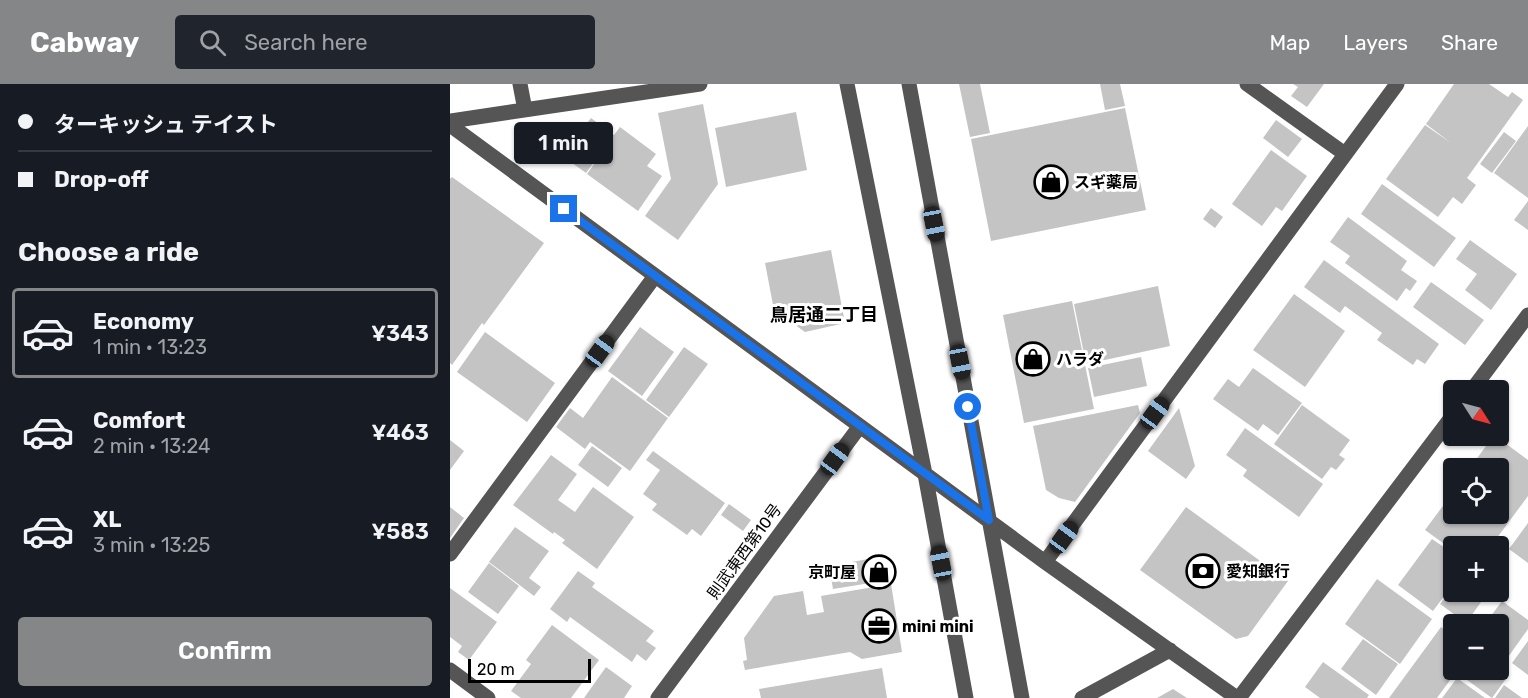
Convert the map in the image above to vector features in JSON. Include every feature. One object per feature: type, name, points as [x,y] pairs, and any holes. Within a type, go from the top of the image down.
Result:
[{"type":"street","points":[[520,84],[525,110]]},
{"type":"street","points":[[450,123],[700,84]]},
{"type":"street","points":[[848,84],[925,474],[966,698]]},
{"type":"street","points":[[909,84],[1022,698]]},
{"type":"street","points":[[1247,84],[1345,154]]},
{"type":"street","points":[[1045,562],[1397,84]]},
{"type":"street","points":[[450,123],[1045,562],[1238,698],[1443,428]]},
{"type":"street","points":[[450,554],[656,276]]},
{"type":"street","points":[[1479,380],[1528,315]]},
{"type":"street","name":"則武東西第10号","points":[[658,698],[860,426]]},
{"type":"street","points":[[1082,698],[1170,650]]},
{"type":"street","points":[[450,670],[488,698]]},
{"type":"building","points":[[959,84],[980,84],[990,133],[970,137]]},
{"type":"building","points":[[1100,84],[1120,84],[1125,106],[1105,110]]},
{"type":"building","points":[[1293,84],[1324,84],[1307,107],[1291,96],[1298,87]]},
{"type":"building","points":[[1454,84],[1489,84],[1508,97],[1512,92],[1523,100],[1467,178],[1476,185],[1462,204],[1453,197],[1438,217],[1386,179],[1425,125],[1451,143],[1426,124]]},
{"type":"building","points":[[703,104],[718,184],[678,240],[645,216],[671,179],[658,113]]},
{"type":"building","points":[[1125,108],[1146,210],[991,241],[971,139]]},
{"type":"building","points":[[796,112],[807,170],[726,187],[715,128]]},
{"type":"building","points":[[591,118],[614,135],[620,127],[656,154],[647,166],[662,176],[638,211],[587,174],[613,137],[586,173],[543,142],[557,123],[576,137]]},
{"type":"building","points":[[1276,120],[1302,139],[1288,157],[1263,138]]},
{"type":"building","points":[[1528,126],[1528,198],[1494,173]]},
{"type":"building","points":[[1504,132],[1516,141],[1492,173],[1480,164]]},
{"type":"building","points":[[1271,150],[1307,176],[1282,211],[1276,207],[1262,226],[1232,204]]},
{"type":"building","points":[[452,177],[544,243],[452,365],[450,363],[450,179]]},
{"type":"building","points":[[1382,184],[1456,238],[1434,267],[1361,214]]},
{"type":"building","points":[[1528,201],[1528,230],[1514,220]]},
{"type":"building","points":[[1211,208],[1223,217],[1215,228],[1203,219]]},
{"type":"building","points":[[1348,217],[1407,261],[1401,270],[1417,281],[1410,291],[1406,288],[1397,301],[1345,263],[1350,256],[1330,242]]},
{"type":"building","points":[[1470,240],[1517,274],[1491,310],[1465,290],[1477,274],[1456,259]]},
{"type":"building","points":[[831,250],[845,323],[805,332],[774,310],[765,263]]},
{"type":"building","points":[[1324,260],[1439,344],[1425,364],[1417,359],[1413,365],[1377,340],[1382,333],[1345,306],[1340,313],[1304,287]]},
{"type":"building","points":[[1431,282],[1484,320],[1465,345],[1413,307]]},
{"type":"building","points":[[1158,286],[1170,346],[1086,364],[1074,304]]},
{"type":"building","points":[[1294,294],[1345,331],[1305,387],[1253,350]]},
{"type":"building","points":[[1072,301],[1094,409],[1024,423],[1003,315]]},
{"type":"building","points":[[640,327],[674,352],[642,396],[608,371]]},
{"type":"building","points":[[485,332],[555,383],[527,422],[457,372]]},
{"type":"building","points":[[684,347],[708,364],[669,417],[646,400]]},
{"type":"building","points":[[1141,357],[1147,386],[1094,397],[1088,368]]},
{"type":"building","points":[[1253,368],[1302,403],[1278,435],[1263,424],[1258,431],[1213,399],[1228,379],[1239,387]]},
{"type":"building","points":[[612,377],[668,418],[630,471],[590,442],[585,449],[556,427],[570,408],[583,418]]},
{"type":"building","points":[[1138,405],[1140,413],[1075,502],[1059,498],[1046,490],[1033,426]]},
{"type":"building","points":[[1302,405],[1350,440],[1339,455],[1345,459],[1336,470],[1331,467],[1322,479],[1274,444]]},
{"type":"building","points":[[1179,408],[1195,466],[1186,479],[1148,451]]},
{"type":"building","points":[[1245,428],[1323,484],[1299,517],[1243,476],[1247,470],[1226,455]]},
{"type":"building","points":[[450,440],[464,451],[450,470]]},
{"type":"building","points":[[592,446],[622,468],[608,487],[578,465]]},
{"type":"building","points":[[1486,446],[1509,446],[1528,460],[1528,496],[1509,522],[1509,458],[1477,458]]},
{"type":"building","points":[[653,451],[725,503],[701,536],[692,529],[687,535],[652,510],[657,504],[643,494],[660,470],[646,460]]},
{"type":"building","points":[[551,455],[577,474],[558,500],[575,512],[593,487],[634,517],[597,569],[562,543],[565,540],[513,505]]},
{"type":"building","points":[[729,504],[751,520],[743,531],[721,515]]},
{"type":"building","points":[[1443,506],[1443,524],[1507,524],[1498,536],[1443,536],[1443,543],[1425,530]]},
{"type":"building","points":[[450,507],[464,518],[450,538]]},
{"type":"building","points":[[1186,507],[1288,581],[1248,636],[1236,639],[1140,570]]},
{"type":"building","points":[[1528,523],[1528,563],[1509,549]]},
{"type":"building","points":[[515,527],[549,551],[529,578],[541,587],[534,596],[489,562]]},
{"type":"building","points":[[1432,539],[1443,546],[1443,598],[1433,611],[1398,585]]},
{"type":"building","points":[[885,556],[889,580],[833,589],[829,566]]},
{"type":"building","points":[[489,563],[519,586],[498,614],[468,592]]},
{"type":"building","points":[[578,571],[595,583],[592,587],[654,631],[646,641],[656,648],[646,661],[637,654],[632,662],[570,617],[567,622],[550,609]]},
{"type":"building","points":[[1377,579],[1432,619],[1400,664],[1345,624]]},
{"type":"building","points":[[891,584],[902,652],[862,659],[850,652],[745,670],[743,661],[747,660],[744,638],[774,596],[803,591],[807,615],[824,612],[821,596]]},
{"type":"building","points":[[450,588],[497,622],[469,660],[458,652],[462,646],[450,637]]},
{"type":"building","points":[[1443,600],[1443,602],[1481,602],[1472,614],[1454,614],[1440,604]]},
{"type":"building","points":[[1503,602],[1528,620],[1528,629],[1509,656],[1509,614],[1492,614]]},
{"type":"building","points":[[552,625],[599,660],[571,698],[521,698],[511,691],[531,664],[526,660]]},
{"type":"building","points":[[1441,627],[1443,628],[1443,680],[1450,680],[1437,698],[1389,698]]},
{"type":"building","points":[[1363,639],[1398,664],[1376,695],[1341,669]]},
{"type":"building","points":[[1528,641],[1528,675],[1512,663]]},
{"type":"building","points":[[1323,662],[1369,695],[1367,698],[1320,698],[1305,687]]},
{"type":"building","points":[[606,667],[632,686],[624,698],[584,698]]},
{"type":"building","points":[[882,668],[887,698],[761,698],[759,689]]},
{"type":"building","points":[[1456,680],[1460,680],[1485,698],[1442,698]]},
{"type":"building","points":[[1467,680],[1505,680],[1492,698]]},
{"type":"building","points":[[1504,685],[1522,698],[1495,698]]},
{"type":"building","points":[[1173,689],[1187,698],[1157,698]]},
{"type":"place","name":"スギ薬局","points":[[1051,182]]},
{"type":"place","name":"ハラダ","points":[[1033,359]]},
{"type":"place","name":"愛知銀行","points":[[1203,571]]},
{"type":"place","name":"京町屋","points":[[879,572]]},
{"type":"place","name":"mini mini","points":[[879,626]]},
{"type":"district","name":"鳥居通二丁目","points":[[824,315]]},
{"type":"route","points":[[564,209],[989,520],[968,407]]}]
